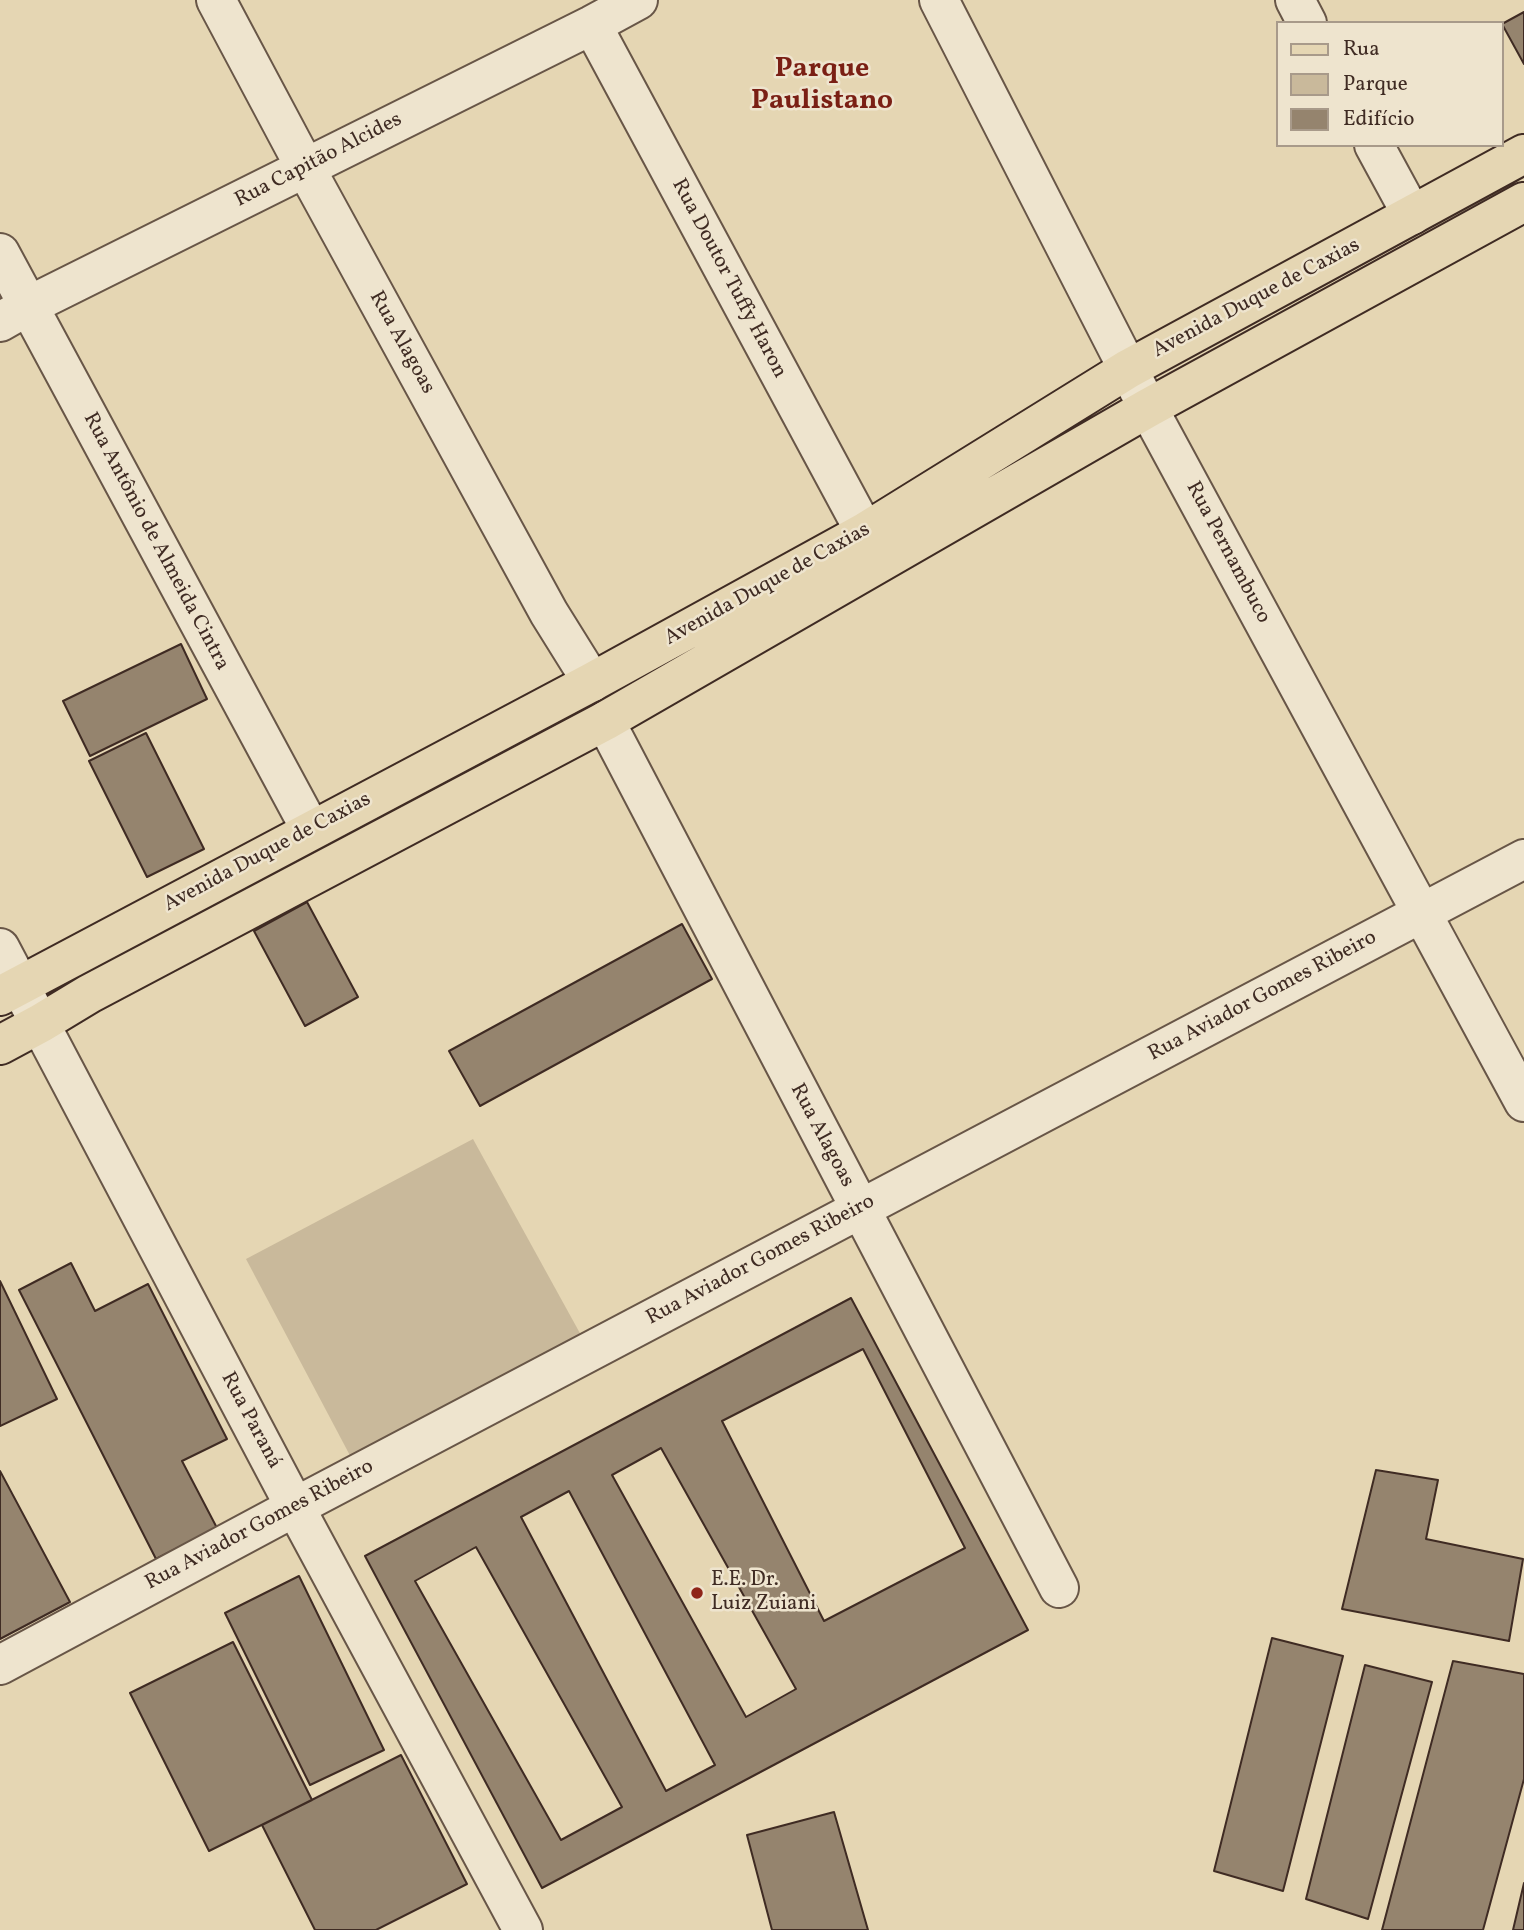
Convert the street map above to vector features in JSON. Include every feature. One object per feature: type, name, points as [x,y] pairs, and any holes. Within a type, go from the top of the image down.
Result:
[{"type":"main road","name":"Avenida Duque de Caxias","points":[[10,991],[592,682],[865,532],[1128,369],[1524,154]]},
{"type":"main road","name":"Avenida Duque de Caxias","points":[[0,1045],[605,720],[1148,408],[1524,202]]},
{"type":"street","name":"Rua Alagoas","points":[[216,0],[549,613],[592,682]]},
{"type":"street","name":"Rua Capitão Alcides","points":[[14,314],[638,0]]},
{"type":"street","name":"Rua Pernambuco","points":[[939,0],[1148,408],[1524,1102]]},
{"type":"street","points":[[1295,0],[1306,21]]},
{"type":"street","name":"Rua Doutor Tuffy Haron","points":[[592,25],[865,532]]},
{"type":"street","points":[[1375,147],[1412,215]]},
{"type":"street","name":"Rua Antônio de Almeida Cintra","points":[[0,253],[14,314],[311,830]]},
{"type":"street","name":"Rua Alagoas","points":[[605,720],[1059,1588]]},
{"type":"street","name":"Rua Aviador Gomes Ribeiro","points":[[0,1665],[1524,859]]},
{"type":"street","name":"Rua Paraná","points":[[0,948],[10,991],[41,1023],[295,1507],[523,1930]]},
{"type":"green space","points":[[473,1139],[587,1346],[355,1465],[246,1259]]},
{"type":"building","points":[[1524,12],[1524,64],[1503,26]]},
{"type":"building","points":[[181,644],[207,699],[90,756],[63,701]]},
{"type":"building","points":[[146,733],[204,849],[147,877],[89,761]]},
{"type":"building","points":[[307,902],[358,997],[305,1026],[254,931]]},
{"type":"building","points":[[682,924],[712,979],[480,1106],[449,1051]]},
{"type":"building","points":[[71,1263],[95,1311],[148,1284],[227,1439],[182,1461],[217,1528],[156,1559],[19,1290]]},
{"type":"building","points":[[0,1281],[57,1399],[0,1426]]},
{"type":"building","name":"E.E. Dr. Luiz Zuiani","points":[[851,1298],[1028,1630],[542,1888],[365,1556]]},
{"type":"building","points":[[863,1349],[965,1548],[824,1621],[722,1421]]},
{"type":"building","points":[[661,1448],[796,1689],[746,1717],[612,1475]]},
{"type":"building","points":[[1376,1470],[1438,1480],[1426,1539],[1523,1559],[1509,1641],[1342,1609]]},
{"type":"building","points":[[0,1471],[70,1602],[0,1639]]},
{"type":"building","points":[[569,1491],[715,1765],[666,1791],[521,1517]]},
{"type":"building","points":[[476,1547],[622,1807],[561,1840],[415,1581]]},
{"type":"building","points":[[299,1576],[384,1750],[310,1785],[225,1613]]},
{"type":"building","points":[[1272,1638],[1343,1656],[1283,1891],[1214,1871]]},
{"type":"building","points":[[233,1642],[312,1800],[209,1851],[130,1693]]},
{"type":"building","points":[[1453,1661],[1524,1674],[1524,1779],[1483,1930],[1382,1930]]},
{"type":"building","points":[[1365,1665],[1432,1682],[1368,1919],[1306,1899]]},
{"type":"building","points":[[401,1755],[467,1884],[376,1930],[315,1930],[262,1825]]},
{"type":"building","points":[[834,1812],[868,1930],[772,1930],[747,1835]]},
{"type":"building","points":[[1524,1883],[1524,1930],[1513,1930]]},
{"type":"place","name":"E.E. Dr. Luiz Zuiani","points":[[697,1593]]},
{"type":"district","name":"Parque Paulistano","points":[[822,87]]}]
